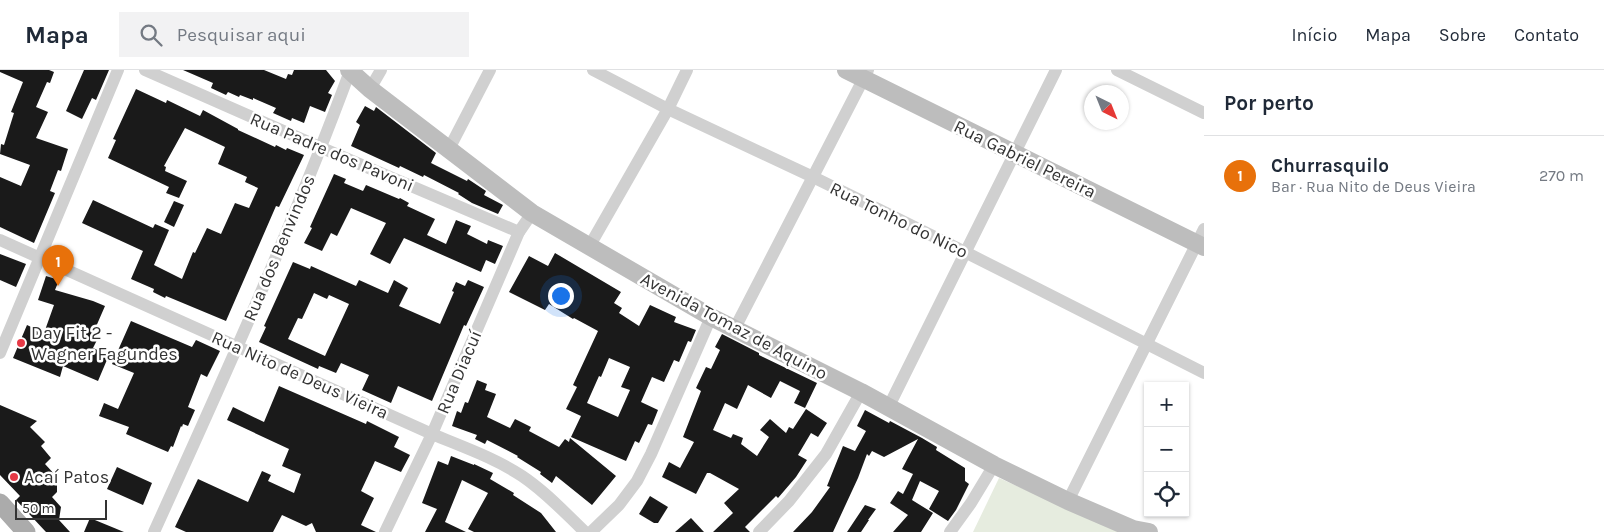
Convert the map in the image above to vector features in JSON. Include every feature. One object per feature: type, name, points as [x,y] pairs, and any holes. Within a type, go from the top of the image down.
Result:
[{"type":"main road","points":[[0,503],[26,532]]},
{"type":"main road","points":[[0,520],[11,532]]},
{"type":"street","points":[[0,353],[118,70]]},
{"type":"street","name":"Rua Padre dos Pavoni","points":[[145,70],[519,232]]},
{"type":"street","points":[[370,89],[380,70]]},
{"type":"street","points":[[449,149],[490,70]]},
{"type":"street","name":"Rua Tonho do Nico","points":[[593,70],[668,110],[813,177],[1204,373]]},
{"type":"street","points":[[589,247],[668,110],[687,70]]},
{"type":"street","name":"Rua Gabriel Pereira","points":[[846,70],[865,74],[1015,154],[1202,240]]},
{"type":"street","points":[[888,406],[1056,70]]},
{"type":"street","points":[[1117,70],[1204,113]]},
{"type":"street","name":"Rua dos Benvindos","points":[[154,532],[237,347],[322,148],[350,71]]},
{"type":"street","name":"Avenida Tomaz de Aquino","points":[[350,71],[370,89],[532,213],[711,318],[735,328],[888,406],[994,465],[1068,501],[1133,529],[1149,532]]},
{"type":"street","points":[[735,328],[865,74]]},
{"type":"street","name":"Rua Diacuí","points":[[385,532],[432,434],[519,232],[532,213]]},
{"type":"street","name":"Rua Nito de Deus Vieira","points":[[0,240],[432,434],[481,454],[521,476],[545,494],[585,532]]},
{"type":"street","points":[[1068,501],[1146,344],[1202,240]]},
{"type":"street","points":[[591,532],[620,505],[637,481],[651,454],[711,318]]},
{"type":"street","points":[[759,532],[789,501],[826,454],[861,392]]},
{"type":"street","points":[[950,532],[971,503],[994,465]]},
{"type":"shaded area","points":[[999,478],[1121,532],[973,532]]},
{"type":"building","points":[[0,70],[49,70],[54,72],[50,83],[47,82],[36,107],[48,112],[36,138],[68,149],[61,171],[58,170],[50,191],[55,193],[34,243],[0,227],[0,177],[21,186],[30,165],[0,154],[1,144],[4,145],[14,113],[11,112],[23,82],[0,72]]},
{"type":"building","points":[[84,70],[109,70],[96,100],[92,98],[82,119],[66,111]]},
{"type":"building","points":[[183,70],[264,70],[286,79],[288,74],[292,75],[294,70],[326,70],[335,81],[328,93],[332,95],[325,112],[310,106],[304,123],[292,118],[291,121],[273,113],[276,108],[253,98],[253,100],[240,95],[239,97],[228,92],[226,95],[211,88],[213,83]]},
{"type":"building","points":[[136,89],[166,103],[167,100],[200,116],[203,110],[238,130],[275,147],[276,145],[286,150],[287,148],[304,155],[279,207],[276,206],[226,321],[166,296],[165,298],[153,292],[154,289],[131,279],[143,251],[82,223],[93,200],[153,228],[155,224],[169,230],[154,265],[182,279],[193,252],[195,253],[207,228],[221,234],[235,203],[249,208],[258,188],[245,182],[247,177],[218,164],[225,147],[185,128],[164,166],[166,167],[165,171],[187,181],[179,198],[166,193],[169,187],[108,158],[116,140],[113,139]]},
{"type":"building","points":[[365,106],[374,111],[376,107],[436,153],[431,163],[467,181],[468,179],[486,191],[484,195],[503,205],[498,214],[472,203],[459,193],[424,175],[423,177],[400,166],[399,168],[351,146],[360,125],[356,122]]},
{"type":"building","points":[[334,174],[346,179],[344,183],[363,191],[366,185],[400,198],[409,203],[407,206],[435,219],[427,235],[446,244],[456,220],[471,226],[467,234],[487,244],[488,240],[503,246],[495,264],[486,260],[481,272],[404,238],[390,264],[370,254],[386,223],[351,208],[337,236],[331,233],[322,251],[304,243]]},
{"type":"building","points":[[174,201],[184,205],[174,227],[164,222]]},
{"type":"building","points":[[555,253],[621,292],[614,303],[622,308],[619,313],[639,326],[650,305],[676,317],[674,322],[696,330],[691,342],[688,341],[679,362],[674,360],[664,382],[652,377],[641,402],[658,410],[652,425],[648,424],[639,443],[635,441],[626,461],[571,437],[581,416],[566,409],[577,387],[573,385],[598,331],[573,319],[549,304],[545,310],[509,292],[529,256],[548,266]],"holes":[[[609,358],[630,367],[621,387],[630,390],[618,417],[587,403]]]},
{"type":"building","points":[[0,254],[26,264],[16,287],[0,280]]},
{"type":"building","points":[[293,262],[310,269],[311,266],[356,286],[359,280],[388,293],[394,280],[408,288],[399,306],[440,324],[454,292],[452,291],[456,282],[465,286],[468,280],[484,287],[466,326],[464,325],[432,401],[398,386],[391,403],[362,390],[369,375],[341,363],[336,373],[319,366],[318,369],[259,342],[266,327],[264,326]],"holes":[[[314,293],[327,299],[329,295],[349,304],[325,356],[288,339],[298,318],[302,319]]]},
{"type":"building","points":[[46,276],[59,280],[55,290],[105,306],[95,329],[101,332],[93,348],[109,355],[98,381],[63,366],[60,377],[13,358],[27,325],[44,333],[54,305],[38,300]]},
{"type":"building","points":[[131,321],[192,347],[196,340],[220,351],[207,377],[201,374],[188,407],[195,410],[188,426],[183,424],[181,426],[173,447],[171,446],[168,452],[126,434],[129,427],[99,416],[104,403],[118,409],[134,373],[112,364]]},
{"type":"building","points":[[722,334],[759,353],[759,355],[817,383],[805,408],[794,403],[800,391],[780,381],[771,398],[748,385],[737,409],[725,403],[713,430],[731,438],[733,434],[743,438],[741,444],[757,456],[769,437],[760,430],[770,419],[786,433],[789,427],[793,429],[806,409],[827,423],[818,437],[811,433],[798,455],[807,460],[796,477],[778,498],[776,496],[745,527],[750,532],[713,532],[733,513],[724,503],[739,489],[707,473],[696,494],[662,477],[669,462],[680,468],[694,442],[683,437],[701,391],[696,388],[706,367],[711,369],[720,350],[715,347]]},
{"type":"building","points":[[477,380],[487,384],[485,390],[496,394],[487,417],[510,428],[515,419],[531,427],[529,431],[559,447],[565,439],[569,442],[570,438],[616,476],[592,505],[556,476],[552,483],[540,474],[541,472],[518,456],[487,440],[485,444],[475,439],[477,435],[452,426],[457,411],[461,413],[465,402],[468,403]]},
{"type":"building","points":[[279,386],[366,424],[367,421],[399,437],[394,447],[410,455],[401,472],[375,461],[361,491],[374,498],[361,525],[376,532],[316,532],[312,523],[306,526],[282,515],[273,532],[186,532],[175,527],[198,479],[248,502],[262,471],[271,475],[268,481],[294,493],[301,474],[282,466],[289,449],[227,420],[233,407],[264,422]]},
{"type":"building","points":[[0,405],[37,421],[30,427],[45,442],[41,446],[51,458],[45,464],[57,477],[57,492],[52,497],[61,507],[59,520],[70,532],[46,532],[16,500],[20,496],[0,475]]},
{"type":"building","points":[[865,410],[922,438],[937,447],[936,450],[965,468],[965,481],[969,484],[956,510],[948,521],[929,509],[939,491],[920,481],[912,500],[933,513],[921,532],[893,532],[908,515],[890,503],[898,491],[903,494],[913,474],[902,469],[918,439],[884,457],[872,451],[869,456],[867,454],[833,532],[793,532],[812,512],[830,487],[827,486],[843,446],[855,451],[866,431],[857,426]]},
{"type":"building","points":[[451,456],[493,473],[490,479],[514,493],[513,495],[541,513],[556,532],[474,532],[468,529],[488,493],[462,480],[445,522],[466,532],[425,532],[437,509],[422,503],[438,461],[448,465]]},
{"type":"building","points":[[117,467],[152,483],[143,505],[107,489]]},
{"type":"building","points":[[650,496],[668,507],[658,523],[654,523],[639,514]]},
{"type":"building","points":[[865,505],[876,509],[861,532],[847,532]]},
{"type":"building","points":[[90,518],[124,532],[84,532]]},
{"type":"building","points":[[691,518],[704,532],[675,532]]},
{"type":"place","name":"Churrasquilo","points":[[58,286]]},
{"type":"place","name":"Day Fit 2 - Wagner Fagundes","points":[[21,343]]},
{"type":"place","name":"Acaí Patos","points":[[14,477]]}]
